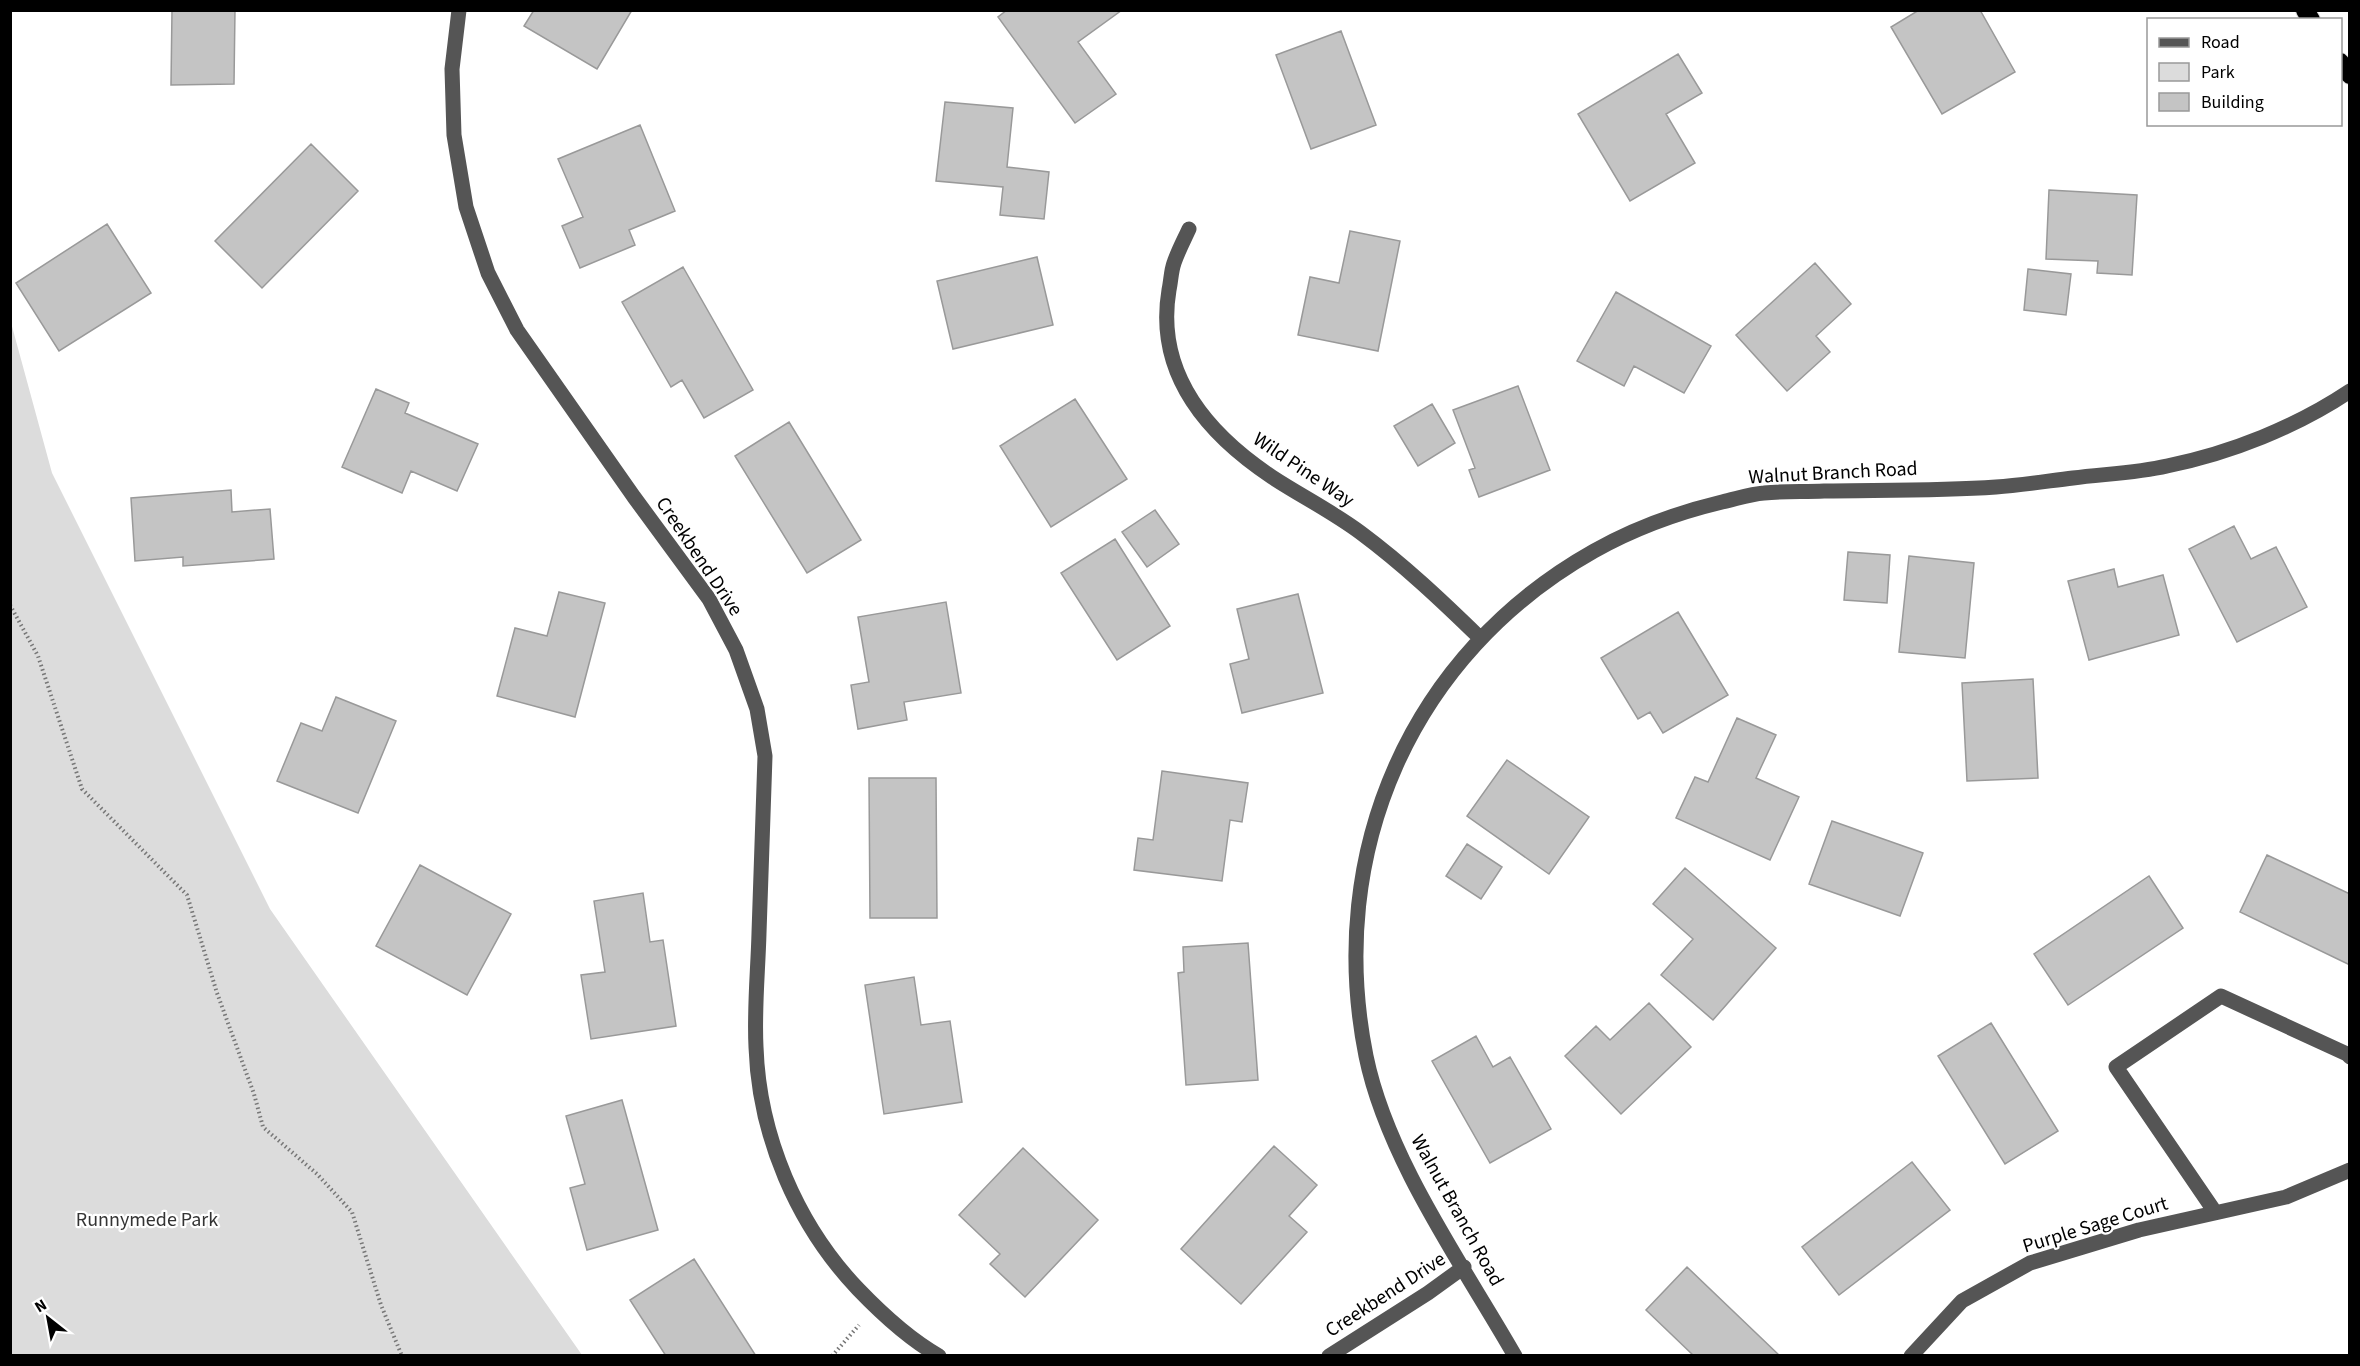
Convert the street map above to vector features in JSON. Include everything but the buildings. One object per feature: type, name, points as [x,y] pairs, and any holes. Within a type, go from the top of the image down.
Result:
[{"type":"street","name":"Creekbend Drive","points":[[459,10],[452,69],[454,135],[466,207],[488,273],[517,330],[709,599],[736,650],[756,709],[765,756],[756,1048],[763,1106],[779,1165],[805,1218],[836,1266],[876,1307],[926,1349],[939,1356]]},
{"type":"street","name":"Wild Pine Way","points":[[1189,229],[1174,265],[1167,306],[1169,345],[1180,383],[1205,419],[1245,458],[1368,539],[1439,597],[1480,638]]},
{"type":"street","name":"Walnut Branch Road","points":[[1515,1356],[1420,1194],[1388,1127],[1367,1059],[1356,990],[1355,944],[1361,878],[1377,812],[1404,748],[1442,683],[1480,638],[1514,607],[1566,567],[1624,534],[1681,512],[1765,493],[1996,487],[2167,466],[2242,445],[2296,421],[2349,391]]},
{"type":"street","points":[[2215,1212],[2116,1066],[2222,996],[2347,1054],[2349,1057]]},
{"type":"street","name":"Purple Sage Court","points":[[1911,1356],[1962,1301],[2030,1263],[2139,1230],[2286,1197],[2349,1170]]},
{"type":"street","name":"Creekbend Drive","points":[[1329,1356],[1428,1293],[1464,1267]]},
{"type":"path","points":[[10,605],[38,656],[82,789],[187,895],[217,993],[254,1094],[263,1127],[317,1174],[352,1212],[381,1305],[402,1356]]},
{"type":"path","points":[[832,1356],[876,1307]]},
{"type":"green space","name":"Runnymede Park","points":[[10,319],[52,473],[270,909],[582,1355],[11,1355]]}]
